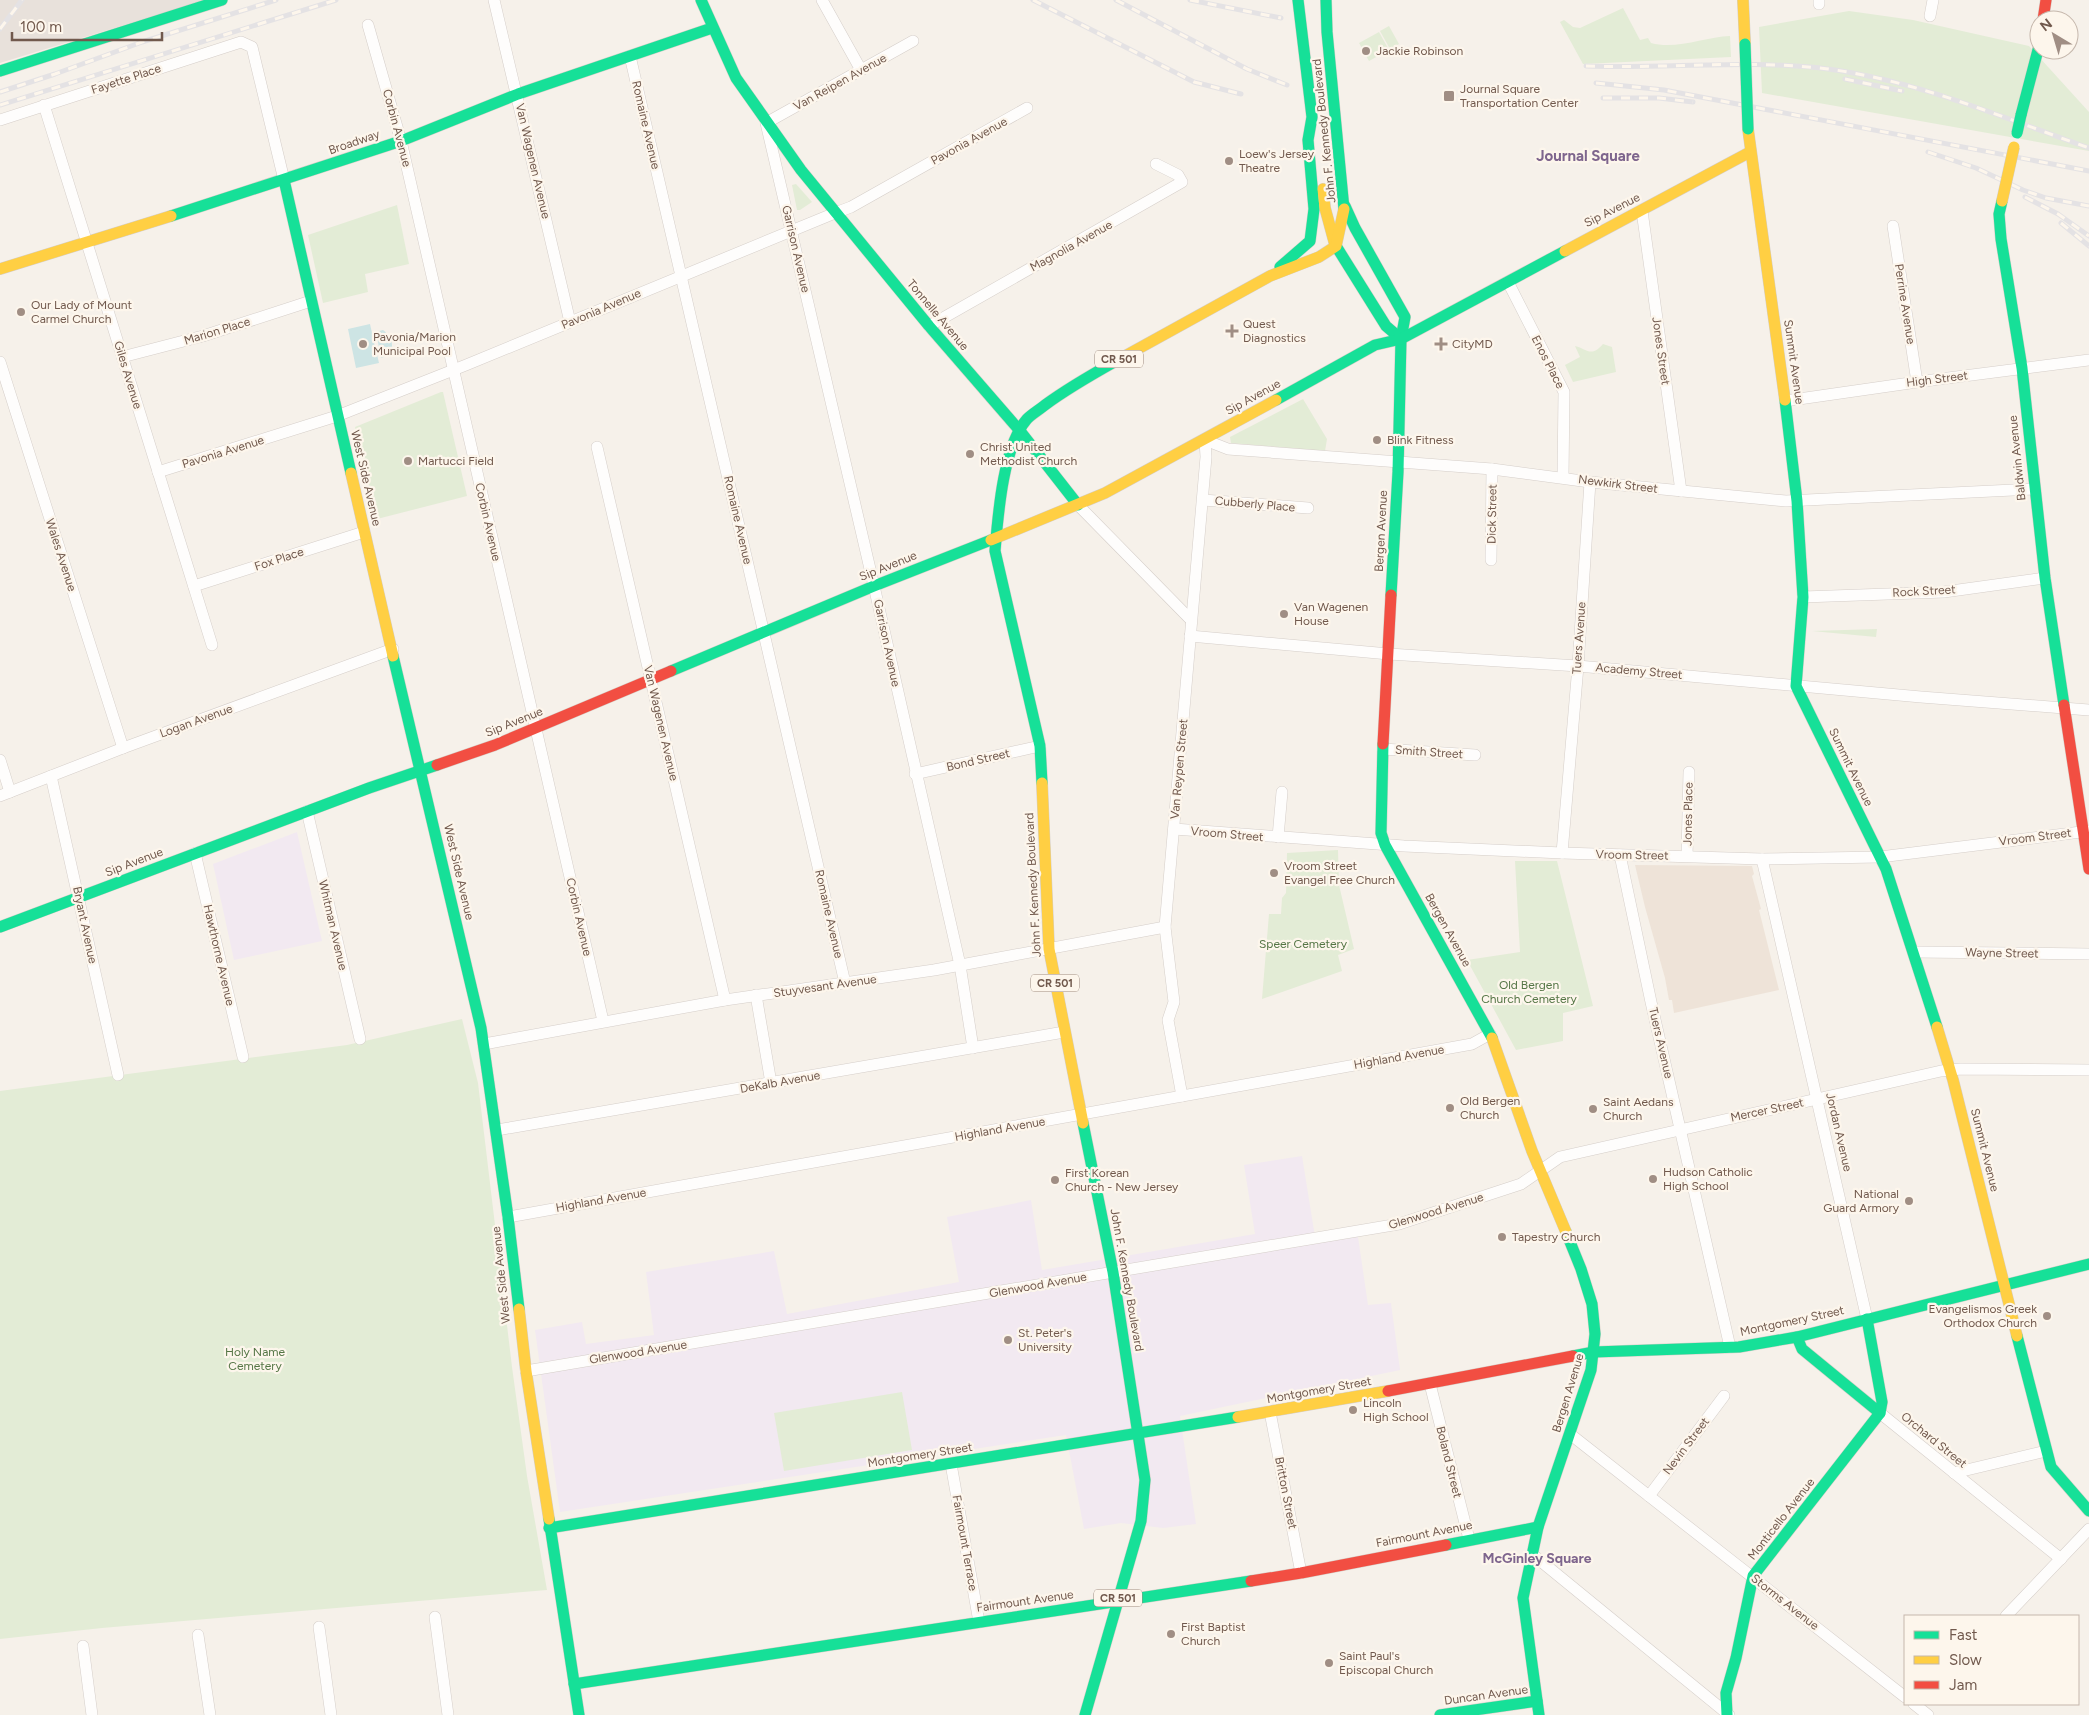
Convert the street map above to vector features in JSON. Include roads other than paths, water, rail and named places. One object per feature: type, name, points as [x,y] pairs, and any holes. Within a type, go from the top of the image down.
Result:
[{"type":"street","points":[[0,71],[222,0]]},
{"type":"street","name":"Van Wagenen Avenue","points":[[494,0],[518,94],[570,322]]},
{"type":"street","name":"Tonnelle Avenue","points":[[701,0],[736,78],[766,123],[835,212],[929,326],[1020,431],[1078,505],[1191,620]]},
{"type":"street","points":[[822,0],[861,70]]},
{"type":"street","name":"John F. Kennedy Boulevard","points":[[1270,276],[1310,241],[1311,235],[1314,203],[1308,140],[1312,117],[1298,0]]},
{"type":"street","name":"John F. Kennedy Boulevard","points":[[1085,1715],[1141,1521],[1145,1480],[1113,1272],[1064,1032],[1050,949],[1040,746],[995,551],[996,537],[1008,462],[1013,443],[1027,419],[1069,387],[1270,276],[1319,257],[1336,246],[1345,206],[1327,32],[1326,0]]},
{"type":"street","name":"Summit Avenue","points":[[1743,0],[1750,152],[1798,501],[1803,597],[1796,686],[1886,869],[1950,1070],[2051,1467],[2089,1511]]},
{"type":"street","points":[[1930,16],[1933,0]]},
{"type":"street","points":[[1314,11],[1327,32]]},
{"type":"street","name":"Corbin Avenue","points":[[368,25],[401,141],[603,1021]]},
{"type":"street","name":"Broadway","points":[[0,269],[284,180],[401,141],[518,94],[712,28]]},
{"type":"street","name":"Van Reipen Avenue","points":[[766,123],[913,41]]},
{"type":"street","name":"Fayette Place","points":[[0,120],[241,42],[252,47]]},
{"type":"street","name":"West Side Avenue","points":[[252,47],[484,1044],[497,1130],[526,1370],[579,1715]]},
{"type":"street","name":"Romaine Avenue","points":[[630,56],[845,983]]},
{"type":"street","name":"Baldwin Avenue","points":[[2037,60],[2017,133],[1999,214],[2001,240],[2022,368],[2034,489],[2046,578],[2065,708],[2087,831],[2089,869]]},
{"type":"street","name":"Giles Avenue","points":[[44,105],[212,645]]},
{"type":"street","name":"Pavonia Avenue","points":[[158,472],[337,416],[851,207],[1027,108]]},
{"type":"street","points":[[1312,117],[1318,137],[1325,208],[1336,246],[1386,326],[1401,339]]},
{"type":"street","name":"Garrison Avenue","points":[[766,123],[960,965],[973,1048]]},
{"type":"street","name":"Sip Avenue","points":[[0,927],[308,811],[480,751],[874,586],[1078,505],[1105,493],[1205,440],[1375,345],[1401,339],[1750,152]]},
{"type":"street","name":"Magnolia Avenue","points":[[929,326],[1181,184],[1182,178],[1156,164]]},
{"type":"street","name":"Bergen Avenue","points":[[1345,206],[1358,234],[1405,317],[1401,339],[1398,461],[1383,749],[1381,833],[1385,845],[1495,1043],[1532,1150],[1581,1269],[1592,1304],[1595,1334],[1594,1352],[1588,1380],[1538,1526],[1522,1598],[1539,1715]]},
{"type":"street","name":"Jones Street","points":[[1642,211],[1681,491]]},
{"type":"street","name":"Perrine Avenue","points":[[1893,226],[1917,382]]},
{"type":"street","name":"Enos Place","points":[[1508,282],[1564,392],[1563,477]]},
{"type":"street","name":"Marion Place","points":[[122,357],[204,336],[311,301]]},
{"type":"street","name":"High Street","points":[[1785,402],[1917,382],[2089,360]]},
{"type":"street","name":"Wales Avenue","points":[[0,362],[123,748]]},
{"type":"street","name":"Newkirk Street","points":[[1205,440],[1228,449],[1492,469],[1590,482],[1798,501],[2034,489]]},
{"type":"street","name":"Van Reypen Street","points":[[1182,1096],[1168,1020],[1174,1002],[1165,927],[1206,457],[1205,440]]},
{"type":"street","name":"Van Wagenen Avenue","points":[[597,447],[725,1000]]},
{"type":"street","name":"Dick Street","points":[[1491,560],[1492,469]]},
{"type":"street","name":"Tuers Avenue","points":[[1562,853],[1578,666],[1590,482]]},
{"type":"street","name":"Cubberly Place","points":[[1202,500],[1308,508]]},
{"type":"street","name":"Fox Place","points":[[194,586],[364,532]]},
{"type":"street","name":"Rock Street","points":[[1803,597],[1944,592],[2046,578]]},
{"type":"street","name":"Academy Street","points":[[1190,636],[1389,654],[1578,666],[2089,710]]},
{"type":"street","name":"Logan Avenue","points":[[5,794],[393,648]]},
{"type":"street","name":"Bond Street","points":[[916,774],[1040,746]]},
{"type":"street","name":"Smith Street","points":[[1383,749],[1475,756]]},
{"type":"street","points":[[0,760],[5,794]]},
{"type":"street","name":"Jones Place","points":[[1687,856],[1689,772]]},
{"type":"street","name":"Bryant Avenue","points":[[51,776],[118,1075]]},
{"type":"street","points":[[1278,838],[1282,792]]},
{"type":"street","name":"Whitman Avenue","points":[[308,811],[360,1039]]},
{"type":"street","name":"Vroom Street","points":[[1174,829],[1385,845],[1562,853],[1762,858],[1880,857],[2087,831]]},
{"type":"street","name":"Hawthorne Avenue","points":[[195,853],[243,1057]]},
{"type":"street","name":"Tuers Avenue","points":[[1620,855],[1651,1002],[1730,1347]]},
{"type":"street","name":"Jordan Avenue","points":[[1762,858],[1867,1320],[1882,1402],[1880,1413]]},
{"type":"street","name":"Stuyvesant Avenue","points":[[484,1044],[725,1000],[960,965],[1165,927]]},
{"type":"street","name":"Wayne Street","points":[[1914,952],[2089,954]]},
{"type":"street","points":[[756,995],[771,1083]]},
{"type":"street","name":"DeKalb Avenue","points":[[497,1130],[1064,1032]]},
{"type":"street","name":"Highland Avenue","points":[[508,1217],[1472,1044],[1490,1034]]},
{"type":"street","name":"Mercer Street","points":[[1541,1171],[1560,1157],[1681,1128],[1950,1070],[2089,1070]]},
{"type":"street","name":"Glenwood Avenue","points":[[526,1370],[1399,1224],[1521,1184],[1541,1171]]},
{"type":"street","name":"Montgomery Street","points":[[549,1528],[1270,1412],[1430,1384],[1594,1352],[1730,1347],[1797,1337],[2089,1264]]},
{"type":"street","name":"Orchard Street","points":[[1797,1337],[1802,1350],[2061,1559]]},
{"type":"street","name":"Boland Street","points":[[1430,1384],[1469,1539]]},
{"type":"street","name":"Nevin Street","points":[[1649,1496],[1724,1396]]},
{"type":"street","name":"Britton Street","points":[[1270,1412],[1301,1573]]},
{"type":"street","name":"Monticello Avenue","points":[[1728,1715],[1726,1693],[1753,1576],[1880,1413]]},
{"type":"street","name":"Storms Avenue","points":[[1570,1434],[1904,1696]]},
{"type":"street","points":[[1954,1473],[2046,1451]]},
{"type":"street","name":"Fairmount Terrace","points":[[951,1464],[979,1622]]},
{"type":"street","name":"Fairmount Avenue","points":[[574,1684],[1301,1573],[1538,1526]]},
{"type":"street","points":[[2007,1615],[2089,1529]]},
{"type":"street","points":[[1532,1554],[1728,1715]]},
{"type":"street","points":[[435,1617],[448,1715]]},
{"type":"street","points":[[319,1627],[331,1715]]},
{"type":"street","points":[[198,1635],[210,1715]]},
{"type":"street","points":[[83,1646],[92,1715]]},
{"type":"street","name":"Duncan Avenue","points":[[1440,1715],[1537,1701]]},
{"type":"street","points":[[1915,1705],[1928,1715]]},
{"type":"water","name":"Pavonia/Marion Municipal Pool","points":[[370,324],[372,333],[383,330],[387,333],[390,337],[392,349],[390,353],[381,358],[377,337],[373,338],[379,363],[356,368],[348,329]]},
{"type":"railway","points":[[0,29],[22,0]]},
{"type":"railway","points":[[0,92],[142,42],[276,0]]},
{"type":"railway","points":[[0,105],[336,0]]},
{"type":"railway","points":[[1033,0],[1194,82],[1241,94]]},
{"type":"railway","points":[[1116,0],[1247,69],[1287,85]]},
{"type":"railway","points":[[1190,0],[1281,18]]},
{"type":"railway","points":[[1586,66],[1737,64],[1828,69],[1895,82],[1928,91],[2089,148]]},
{"type":"railway","points":[[1845,79],[1902,91]]},
{"type":"railway","points":[[1596,83],[1664,90],[2089,171]]},
{"type":"railway","points":[[1603,98],[1659,98],[1693,102]]},
{"type":"railway","points":[[1928,152],[1976,168],[2023,190],[2046,198],[2089,206]]},
{"type":"railway","points":[[2025,197],[2058,214],[2089,236]]},
{"type":"railway","points":[[2061,223],[2089,246]]},
{"type":"place","name":"Jackie Robinson","points":[[1366,51]]},
{"type":"place","name":"Journal Square Transportation Center","points":[[1449,96]]},
{"type":"place","name":"Loew's Jersey Theatre","points":[[1229,161]]},
{"type":"place","name":"Our Lady of Mount Carmel Church","points":[[21,312]]},
{"type":"place","name":"Quest Diagnostics","points":[[1232,331]]},
{"type":"place","name":"Pavonia/Marion Municipal Pool","points":[[363,344]]},
{"type":"place","name":"CityMD","points":[[1441,344]]},
{"type":"place","name":"Blink Fitness","points":[[1377,440]]},
{"type":"place","name":"Christ United Methodist Church","points":[[970,454]]},
{"type":"place","name":"Martucci Field","points":[[408,461]]},
{"type":"place","name":"Van Wagenen House","points":[[1284,614]]},
{"type":"place","name":"Vroom Street Evangel Free Church","points":[[1274,873]]},
{"type":"place","name":"Old Bergen Church","points":[[1450,1108]]},
{"type":"place","name":"Saint Aedans Church","points":[[1593,1109]]},
{"type":"place","name":"Hudson Catholic High School","points":[[1653,1179]]},
{"type":"place","name":"First Korean Church - New Jersey","points":[[1055,1180]]},
{"type":"place","name":"National Guard Armory","points":[[1909,1201]]},
{"type":"place","name":"Tapestry Church","points":[[1502,1237]]},
{"type":"place","name":"Evangelismos Greek Orthodox Church","points":[[2047,1316]]},
{"type":"place","name":"St. Peter's University","points":[[1008,1340]]},
{"type":"place","name":"Lincoln High School","points":[[1353,1410]]},
{"type":"place","name":"First Baptist Church","points":[[1171,1634]]},
{"type":"place","name":"Saint Paul's Episcopal Church","points":[[1329,1663]]},
{"type":"district","name":"Journal Square","points":[[1588,156]]},
{"type":"district","name":"McGinley Square","points":[[1537,1558]]},
{"type":"park label","name":"Speer Cemetery","points":[[1303,944]]},
{"type":"park label","name":"Old Bergen Church Cemetery","points":[[1529,992]]},
{"type":"park label","name":"Holy Name Cemetery","points":[[255,1359]]}]
